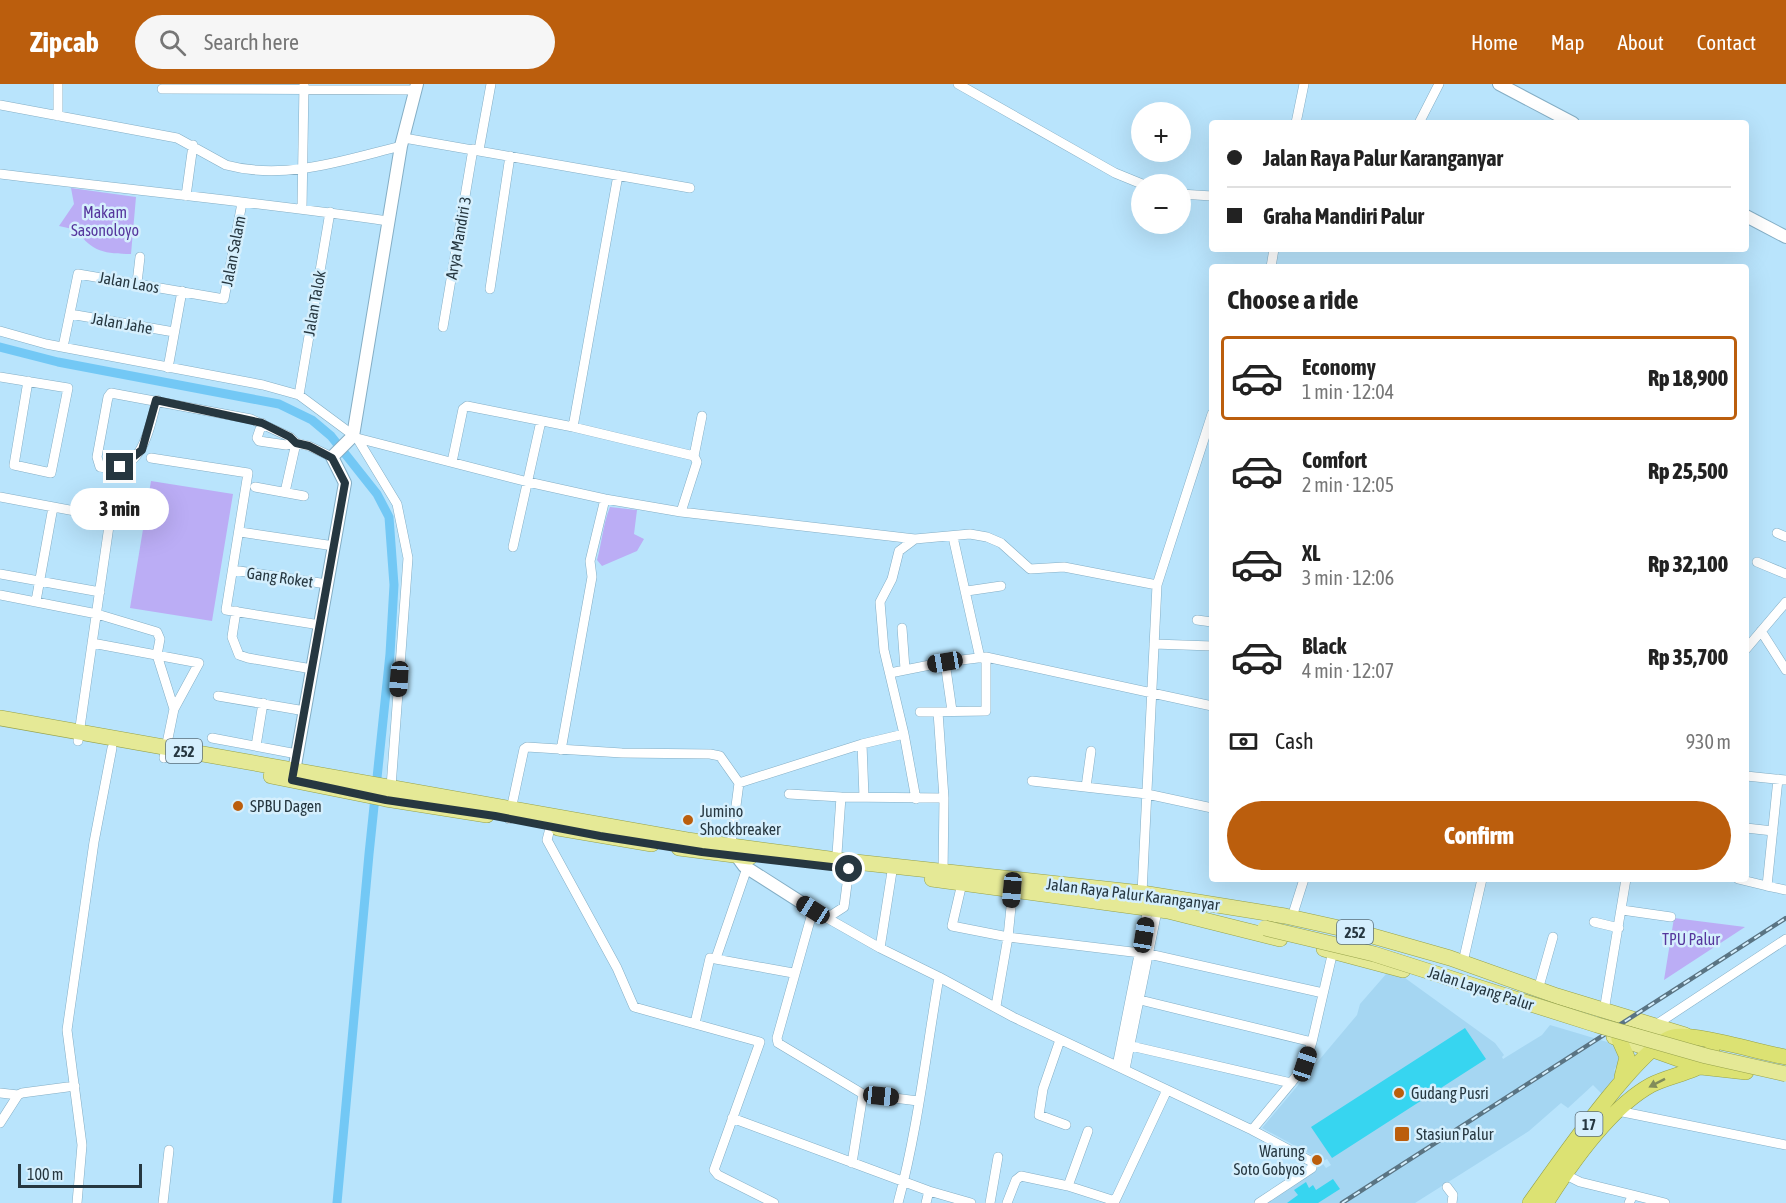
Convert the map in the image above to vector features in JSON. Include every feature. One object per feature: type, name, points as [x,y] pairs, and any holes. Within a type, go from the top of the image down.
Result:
[{"type":"highway","points":[[1685,1035],[1786,1057]]},
{"type":"highway","name":"17","points":[[1530,1203],[1616,1088],[1665,1039],[1685,1035]]},
{"type":"highway","points":[[1616,1088],[1627,1061],[1625,1049],[1619,1039]]},
{"type":"highway","points":[[1653,1050],[1701,1066],[1712,1056],[1711,1041]]},
{"type":"highway","points":[[1731,1069],[1728,1058],[1731,1051],[1737,1047]]},
{"type":"highway","name":"17","points":[[1546,1203],[1564,1174],[1618,1111],[1652,1085],[1701,1066],[1731,1069],[1786,1081]]},
{"type":"main road","name":"Jalan Raya Palur Karanganyar","points":[[0,718],[78,737]]},
{"type":"main road","name":"Jalan Raya Palur Karanganyar","points":[[0,726],[293,774],[552,822],[687,840],[733,849],[1013,885],[1153,910],[1177,906],[1292,917],[1362,933],[1463,962],[1538,990],[1685,1035]]},
{"type":"main road","name":"Jalan Raya Palur Karanganyar","points":[[1013,885],[1142,893],[1177,906],[1455,985],[1653,1050]]},
{"type":"main road","name":"Jalan Layang Palur","points":[[1177,906],[1196,906],[1374,954],[1585,1022],[1687,1051],[1786,1074]]},
{"type":"main road","name":"Jalan Layang Palur","points":[[1266,925],[1384,948],[1639,1031],[1786,1067]]},
{"type":"main road","points":[[1550,1017],[1558,1011],[1561,1004],[1557,996]]},
{"type":"street","points":[[58,84],[58,116]]},
{"type":"street","name":"Arya Mandiri 3","points":[[443,327],[476,149],[491,84]]},
{"type":"street","points":[[958,84],[1115,173],[1131,180]]},
{"type":"street","points":[[1297,120],[1304,84]]},
{"type":"street","points":[[1421,120],[1439,84]]},
{"type":"street","points":[[1498,84],[1567,120]]},
{"type":"street","points":[[162,89],[229,86],[416,87],[402,142],[353,438],[333,456]]},
{"type":"street","points":[[302,208],[304,86]]},
{"type":"street","points":[[0,105],[166,135],[193,145],[226,165],[234,167],[304,170],[402,142],[476,149],[690,188]]},
{"type":"street","points":[[186,196],[193,145]]},
{"type":"street","points":[[490,289],[510,156]]},
{"type":"street","points":[[0,174],[302,208],[388,221]]},
{"type":"street","points":[[573,427],[618,175]]},
{"type":"street","points":[[1191,195],[1209,196]]},
{"type":"street","name":"Jalan Salam","points":[[224,299],[242,203]]},
{"type":"street","name":"Jalan Talok","points":[[299,395],[330,212]]},
{"type":"street","points":[[1749,218],[1786,237]]},
{"type":"street","points":[[137,283],[140,257]]},
{"type":"street","name":"Jalan Laos","points":[[70,314],[77,275],[224,299]]},
{"type":"street","points":[[168,368],[182,291]]},
{"type":"street","points":[[63,347],[70,314]]},
{"type":"street","name":"Jalan Jahe","points":[[70,314],[174,332]]},
{"type":"street","points":[[0,331],[63,347],[263,385],[299,395],[353,438],[397,504],[408,558],[387,791]]},
{"type":"street","points":[[0,377],[28,381],[68,388],[51,472],[14,465],[28,381]]},
{"type":"street","points":[[156,400],[142,450],[120,467],[100,467],[97,457],[109,394],[156,400],[262,423],[290,437],[296,443]]},
{"type":"street","points":[[452,462],[465,406],[573,427],[694,456]]},
{"type":"street","points":[[681,512],[697,462],[694,456],[702,416]]},
{"type":"street","points":[[513,547],[541,421]]},
{"type":"street","points":[[262,423],[257,438],[259,441],[286,445],[296,443],[333,456],[345,483],[293,774]]},
{"type":"street","points":[[1142,893],[1157,585],[1188,482],[1209,423]]},
{"type":"street","points":[[353,438],[528,482],[605,499],[681,512],[915,539],[970,534],[997,541],[1030,569],[1064,567],[1157,585]]},
{"type":"street","points":[[285,492],[296,443]]},
{"type":"street","points":[[151,458],[248,473],[233,570],[232,637],[239,655],[312,669]]},
{"type":"street","points":[[255,487],[304,496]]},
{"type":"street","points":[[0,497],[110,519],[78,737]]},
{"type":"street","points":[[561,750],[592,577],[590,561],[605,499]]},
{"type":"street","points":[[36,601],[53,507]]},
{"type":"street","points":[[240,532],[334,546]]},
{"type":"street","points":[[920,712],[986,711],[983,658],[953,537]]},
{"type":"street","points":[[915,539],[899,550],[892,579],[880,599],[884,650],[916,798]]},
{"type":"street","points":[[1758,562],[1786,574]]},
{"type":"street","name":"Gang Roket","points":[[233,570],[327,584]]},
{"type":"street","points":[[0,574],[100,592]]},
{"type":"street","points":[[967,591],[1001,586]]},
{"type":"street","points":[[0,595],[97,614],[157,632],[160,639],[157,655],[174,709]]},
{"type":"street","points":[[1749,645],[1786,602]]},
{"type":"street","points":[[231,611],[320,625]]},
{"type":"street","points":[[1197,620],[1209,622]]},
{"type":"street","points":[[902,628],[905,669]]},
{"type":"street","points":[[1761,631],[1786,670]]},
{"type":"street","points":[[92,644],[199,663],[174,709],[165,753]]},
{"type":"street","points":[[1154,644],[1209,645]]},
{"type":"street","points":[[890,673],[945,662],[983,658],[1209,705]]},
{"type":"street","points":[[945,662],[952,711]]},
{"type":"street","points":[[218,696],[305,711]]},
{"type":"street","points":[[256,746],[263,703]]},
{"type":"street","points":[[938,712],[944,798],[943,876]]},
{"type":"street","points":[[739,783],[862,744],[904,734]]},
{"type":"street","points":[[212,738],[297,753]]},
{"type":"street","points":[[77,1203],[82,1145],[67,1030],[94,842],[112,743]]},
{"type":"street","points":[[862,744],[864,797]]},
{"type":"street","points":[[510,814],[524,748],[716,754],[724,759],[739,783],[733,849],[747,868],[813,910],[880,948],[1060,1040],[1252,1130],[1314,1164],[1312,1168],[1259,1203]]},
{"type":"street","points":[[1086,787],[1091,751]]},
{"type":"street","points":[[1749,776],[1782,779],[1767,886]]},
{"type":"street","points":[[1032,781],[1147,794],[1209,807]]},
{"type":"street","points":[[789,794],[944,798]]},
{"type":"street","points":[[827,918],[844,907],[841,797]]},
{"type":"street","points":[[552,822],[546,835],[547,840],[616,968],[634,1007],[761,1043],[714,1170],[718,1175],[774,1203]]},
{"type":"street","points":[[1749,828],[1773,831]]},
{"type":"street","points":[[716,958],[747,868]]},
{"type":"street","points":[[880,948],[892,870]]},
{"type":"street","points":[[963,879],[952,926],[1008,937],[1144,954],[1323,993]]},
{"type":"street","points":[[1292,917],[1303,882]]},
{"type":"street","points":[[1463,962],[1481,882]]},
{"type":"street","points":[[1604,1011],[1626,882]]},
{"type":"street","points":[[1749,882],[1786,890]]},
{"type":"street","points":[[996,1006],[1008,937],[1013,885]]},
{"type":"street","points":[[813,910],[794,973],[777,1038],[778,1043],[863,1094],[918,1101]]},
{"type":"street","points":[[1121,1068],[1153,910]]},
{"type":"street","points":[[1622,910],[1671,917]]},
{"type":"street","points":[[1594,922],[1619,928]]},
{"type":"street","points":[[1538,990],[1553,937]]},
{"type":"street","points":[[1654,1026],[1786,939]]},
{"type":"street","points":[[1252,1130],[1305,1064],[1333,951]]},
{"type":"street","points":[[695,1023],[709,959],[716,958],[794,973]]},
{"type":"street","points":[[898,1203],[904,1182],[939,977]]},
{"type":"street","points":[[1136,999],[1312,1042]]},
{"type":"street","points":[[1121,1068],[1131,1046],[1136,999]]},
{"type":"street","points":[[1060,1040],[1043,1089],[1039,1115],[1066,1125]]},
{"type":"street","points":[[1131,1046],[1291,1083]]},
{"type":"street","points":[[0,1123],[18,1095],[24,1092],[75,1086]]},
{"type":"street","points":[[1007,1203],[1018,1176],[1068,1186],[1115,1202],[1167,1090]]},
{"type":"street","points":[[0,1093],[18,1095]]},
{"type":"street","points":[[852,1163],[863,1094]]},
{"type":"street","points":[[1618,1111],[1786,1145]]},
{"type":"street","points":[[732,1119],[929,1191],[971,1203]]},
{"type":"street","points":[[1068,1186],[1088,1131]]},
{"type":"street","points":[[163,1203],[169,1150]]},
{"type":"street","points":[[990,1203],[998,1157]]},
{"type":"street","points":[[1564,1174],[1580,1182],[1631,1199],[1665,1203]]},
{"type":"street","points":[[1447,1187],[1453,1195],[1452,1203]]},
{"type":"street","points":[[926,1203],[929,1191]]},
{"type":"shaded area","points":[[1387,973],[1405,978],[1495,1043],[1504,1055],[1503,1059],[1542,1035],[1550,1025],[1614,1044],[1621,1060],[1614,1070],[1617,1074],[1602,1094],[1593,1085],[1568,1108],[1561,1103],[1529,1131],[1415,1203],[1265,1203],[1268,1198],[1323,1164],[1326,1168],[1331,1165],[1327,1159],[1323,1161],[1262,1128],[1357,1015],[1360,1004]]},
{"type":"green space","name":"Makam Sasonoloyo","points":[[71,188],[136,197],[131,254],[100,250],[88,243],[77,230],[59,226],[74,204]]},
{"type":"green space","points":[[151,481],[233,494],[212,621],[130,608]]},
{"type":"green space","points":[[610,507],[637,510],[634,534],[644,539],[637,551],[602,566],[597,560]]},
{"type":"green space","name":"TPU Palur","points":[[1674,918],[1745,927],[1664,980]]},
{"type":"building","name":"Gudang Pusri","points":[[1465,1028],[1486,1059],[1332,1158],[1311,1127]]},
{"type":"building","points":[[1333,1179],[1340,1189],[1318,1203],[1287,1203],[1298,1195],[1294,1190],[1306,1182],[1309,1188],[1313,1185],[1316,1190]]},
{"type":"waterway","points":[[0,347],[58,362],[279,404],[312,420],[331,436],[377,494],[389,517],[394,585],[390,654],[337,1203]]},
{"type":"railway","points":[[1342,1203],[1786,918]]},
{"type":"place","name":"SPBU Dagen","points":[[238,806]]},
{"type":"place","name":"Jumino Shockbreaker","points":[[688,820]]},
{"type":"place","name":"Gudang Pusri","points":[[1399,1093]]},
{"type":"place","name":"Stasiun Palur","points":[[1402,1134]]},
{"type":"place","name":"Warung Soto Gobyos","points":[[1317,1160]]},
{"type":"route","points":[[120,467],[142,450],[156,400],[262,423],[290,437],[296,443],[321,451],[332,458],[344,478],[345,483],[292,780],[386,800],[537,823],[600,836],[702,852],[849,869]]}]
